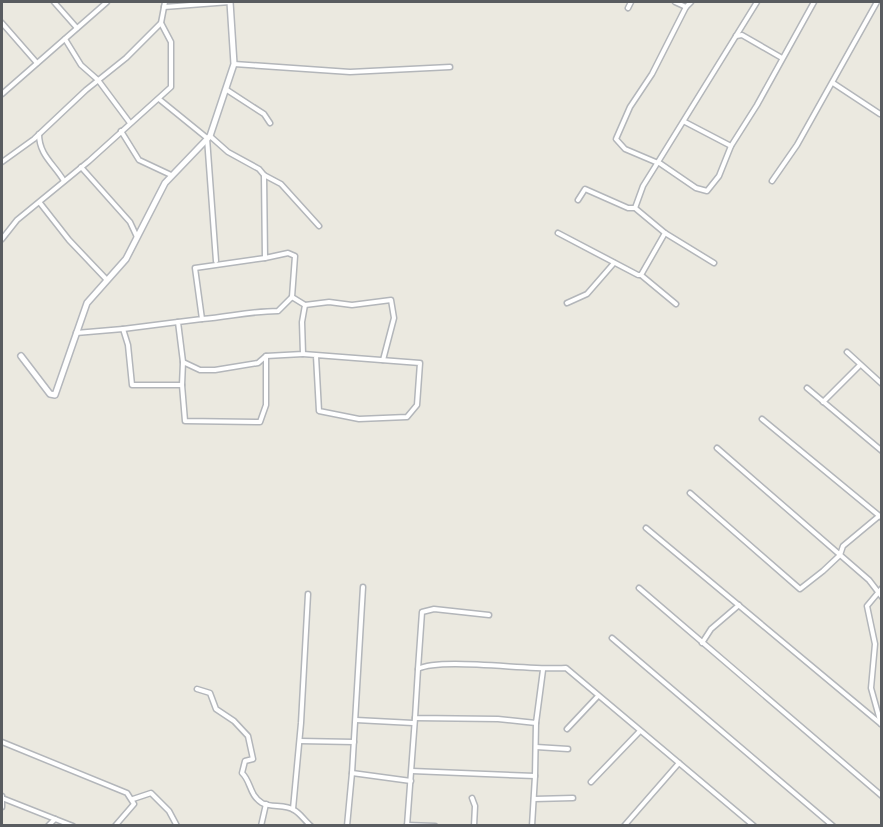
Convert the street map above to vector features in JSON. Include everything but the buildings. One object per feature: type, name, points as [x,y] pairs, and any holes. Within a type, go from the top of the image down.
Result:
[{"type":"street","points":[[54,2],[77,29]]},
{"type":"street","points":[[2,94],[107,2]]},
{"type":"street","points":[[2,162],[39,134],[126,58],[161,23],[165,4],[230,2],[234,64],[227,90],[208,137],[171,175],[126,259],[87,303],[54,395],[50,394],[21,356]]},
{"type":"street","points":[[628,8],[631,2]]},
{"type":"street","points":[[675,2],[686,7]]},
{"type":"street","points":[[691,2],[686,7],[652,74],[630,107],[616,138],[625,149],[658,163],[696,188],[707,191],[720,176],[731,146],[757,105],[814,2]]},
{"type":"street","points":[[635,208],[643,186],[685,122],[757,2]]},
{"type":"street","points":[[772,181],[798,145],[877,2]]},
{"type":"street","points":[[2,23],[37,63]]},
{"type":"street","points":[[2,239],[17,220],[40,203],[171,87],[171,42],[161,23]]},
{"type":"street","points":[[735,36],[742,36],[782,58]]},
{"type":"street","points":[[65,39],[81,65],[98,81],[130,123]]},
{"type":"street","points":[[234,64],[350,72],[450,67]]},
{"type":"street","points":[[833,83],[880,114]]},
{"type":"street","points":[[227,90],[264,114],[270,123]]},
{"type":"street","points":[[159,99],[228,152],[260,169],[264,175],[280,184],[307,210],[319,226]]},
{"type":"street","points":[[685,122],[731,146]]},
{"type":"street","points":[[121,131],[139,160],[171,175]]},
{"type":"street","points":[[39,134],[39,146],[43,154],[64,181]]},
{"type":"street","points":[[208,137],[216,261]]},
{"type":"street","points":[[81,167],[124,214],[137,237]]},
{"type":"street","points":[[264,175],[265,258]]},
{"type":"street","points":[[578,200],[585,189],[621,206],[635,208],[665,233],[714,263]]},
{"type":"street","points":[[40,203],[69,240],[107,280]]},
{"type":"street","points":[[558,233],[633,274],[641,274],[676,303]]},
{"type":"street","points":[[641,274],[665,233]]},
{"type":"street","points":[[76,333],[229,317],[256,311],[278,311],[292,297],[295,256],[288,253],[195,267],[202,319]]},
{"type":"street","points":[[567,303],[586,294],[614,262]]},
{"type":"street","points":[[292,297],[305,304],[329,302],[352,305],[391,300],[394,318],[383,361]]},
{"type":"street","points":[[303,354],[302,322],[305,304]]},
{"type":"street","points":[[178,322],[183,363],[185,421],[260,422],[266,405],[266,356]]},
{"type":"street","points":[[123,329],[128,345],[132,385],[182,385]]},
{"type":"street","points":[[847,352],[882,384]]},
{"type":"street","points":[[183,363],[200,370],[215,370],[258,363],[266,356],[303,354],[420,363],[417,405],[407,417],[359,419],[319,411],[316,356]]},
{"type":"street","points":[[823,402],[860,365]]},
{"type":"street","points":[[807,388],[882,452]]},
{"type":"street","points":[[690,493],[797,588],[805,587],[840,555],[843,546],[880,517],[762,419]]},
{"type":"street","points":[[717,448],[880,589],[882,597]]},
{"type":"street","points":[[646,528],[881,724]]},
{"type":"street","points":[[346,825],[356,720],[363,587]]},
{"type":"street","points":[[639,588],[882,796]]},
{"type":"street","points":[[880,589],[867,606],[875,644],[870,678],[880,709],[881,724]]},
{"type":"street","points":[[293,809],[300,741],[308,594]]},
{"type":"street","points":[[702,643],[711,629],[739,605]]},
{"type":"street","points":[[435,825],[407,825],[422,612],[434,609],[489,615]]},
{"type":"street","points":[[612,638],[833,825]]},
{"type":"street","points":[[418,669],[448,664],[543,670],[566,668],[754,825]]},
{"type":"street","points":[[532,825],[536,776],[536,723],[543,670]]},
{"type":"street","points":[[197,689],[210,693],[216,709],[234,720],[248,736],[253,759],[244,761],[242,772],[247,778],[251,792],[266,804],[293,809],[311,825]]},
{"type":"street","points":[[567,729],[598,696]]},
{"type":"street","points":[[356,720],[498,719],[536,723]]},
{"type":"street","points":[[591,782],[640,732]]},
{"type":"street","points":[[300,741],[354,742]]},
{"type":"street","points":[[2,742],[116,788],[133,799]]},
{"type":"street","points":[[536,747],[568,749]]},
{"type":"street","points":[[624,825],[678,763]]},
{"type":"street","points":[[412,771],[536,776]]},
{"type":"street","points":[[352,773],[411,781]]},
{"type":"street","points":[[133,799],[151,793],[170,811],[177,825]]},
{"type":"street","points":[[2,807],[2,797],[73,825]]},
{"type":"street","points":[[472,798],[475,806],[474,825]]},
{"type":"street","points":[[534,799],[573,798]]},
{"type":"street","points":[[115,825],[131,808],[133,799]]},
{"type":"street","points":[[261,825],[266,804]]},
{"type":"street","points":[[48,825],[55,819]]}]
